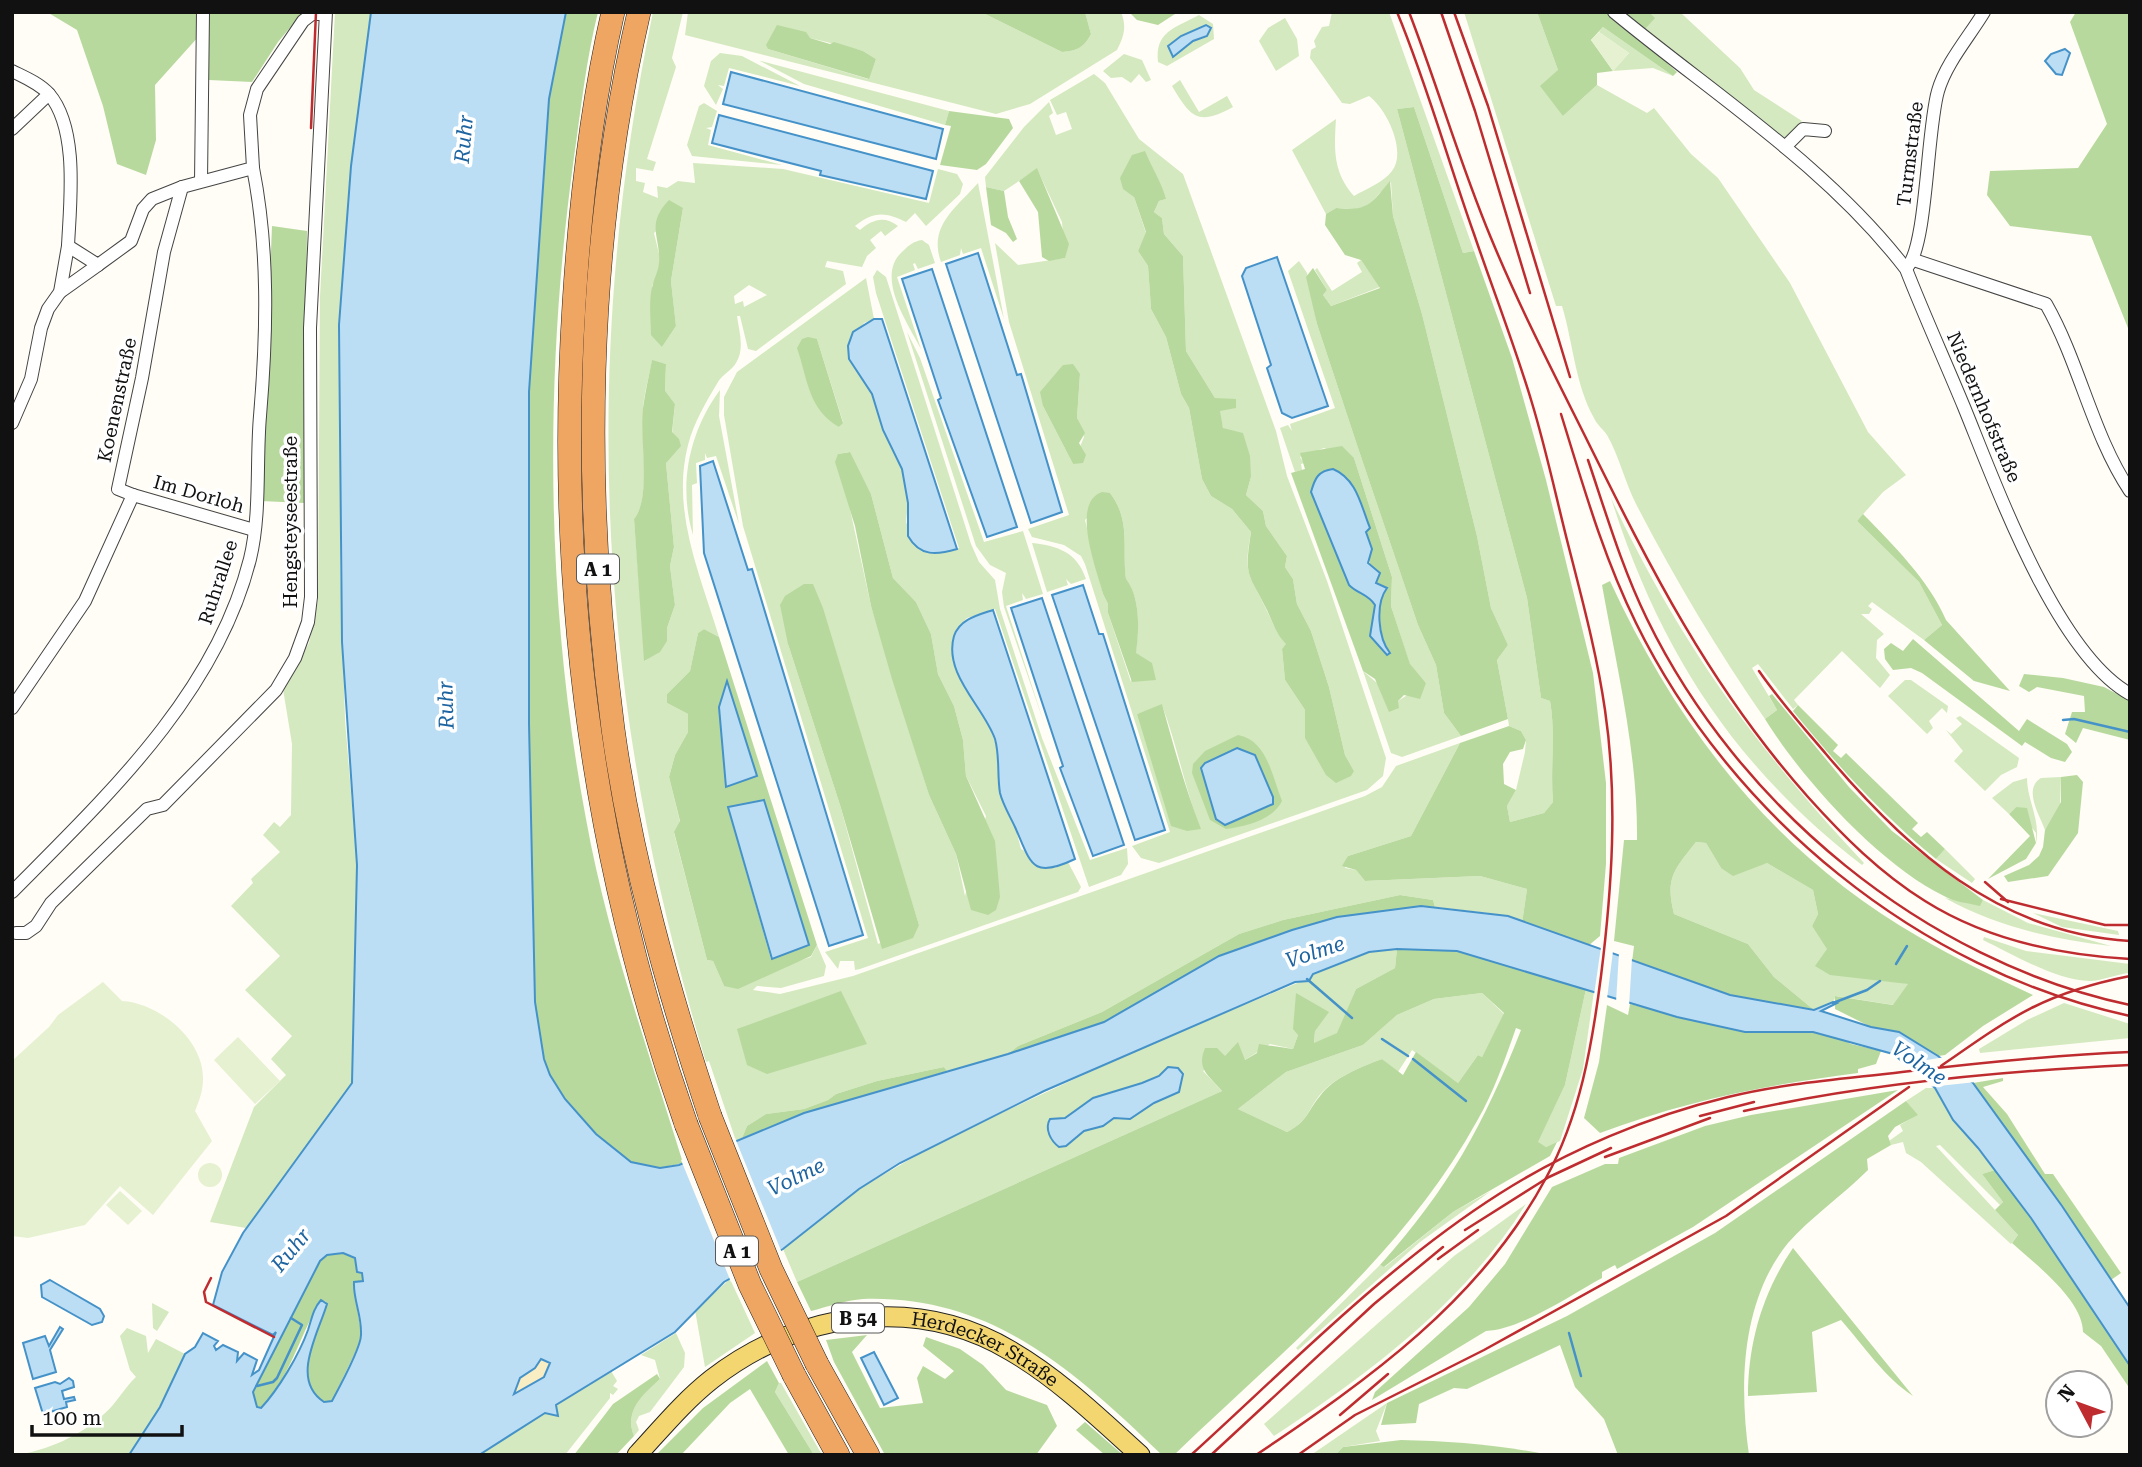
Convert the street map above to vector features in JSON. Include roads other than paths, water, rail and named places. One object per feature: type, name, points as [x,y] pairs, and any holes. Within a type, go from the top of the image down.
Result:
[{"type":"highway","name":"A 1","points":[[613,12],[582,193],[568,409],[572,567],[588,728],[605,831],[646,1002],[686,1124],[750,1285],[794,1376],[838,1455]]},
{"type":"highway","name":"A 1","points":[[639,12],[608,195],[593,402],[597,549],[608,678],[624,792],[654,928],[710,1116],[771,1269],[817,1364],[868,1455]]},
{"type":"main road","name":"Herdecker Straße","points":[[636,1455],[712,1379],[768,1344],[812,1326],[836,1321],[898,1316],[947,1324],[1010,1350],[1063,1386],[1140,1455]]},
{"type":"street","points":[[201,181],[203,12]]},
{"type":"street","name":"Niedernhofstraße","points":[[1614,12],[1686,72],[1785,147],[1910,265],[2027,557],[2085,656],[2109,681],[2130,694]]},
{"type":"street","name":"Turmstraße","points":[[1910,265],[1938,88],[1984,12]]},
{"type":"street","name":"Ruhrallee","points":[[12,892],[66,840],[116,784],[175,710],[202,671],[238,595],[250,557],[254,530],[264,372],[265,246],[253,167],[250,115],[257,89],[303,20],[312,14],[326,13]]},
{"type":"street","name":"Hengsteyseestraße","points":[[12,946],[14,931],[26,933],[36,926],[59,895],[148,809],[163,804],[271,696],[283,681],[301,644],[311,597],[310,328],[326,13]]},
{"type":"street","points":[[12,71],[49,94],[69,146],[68,246],[60,292]]},
{"type":"street","points":[[12,130],[49,94]]},
{"type":"street","points":[[1785,147],[1803,129],[1825,131]]},
{"type":"street","points":[[12,423],[31,379],[41,328],[48,309],[60,292],[131,241],[143,209],[152,199],[182,187],[253,167]]},
{"type":"street","name":"Koenenstraße","points":[[133,495],[118,489],[142,378],[164,252],[182,187]]},
{"type":"street","points":[[68,246],[98,265]]},
{"type":"street","points":[[1910,265],[2046,304],[2063,335],[2101,439],[2130,491]]},
{"type":"street","points":[[12,708],[85,601],[133,495]]},
{"type":"street","name":"Im Dorloh","points":[[133,495],[254,530]]},
{"type":"water","points":[[371,12],[566,12],[549,99],[529,392],[529,724],[535,1002],[544,1059],[550,1075],[565,1099],[596,1134],[631,1162],[660,1168],[679,1165],[804,1113],[1008,1054],[1104,1022],[1219,956],[1337,917],[1421,906],[1508,916],[1730,995],[1814,1010],[1833,1002],[1837,1003],[1821,1011],[1871,1027],[1899,1032],[1938,1056],[1973,1083],[2062,1206],[2130,1308],[2130,1366],[2031,1218],[1978,1148],[1953,1120],[1935,1088],[1893,1054],[1813,1032],[1745,1032],[1677,1017],[1457,951],[1397,949],[1369,952],[1313,974],[1309,981],[1295,982],[1044,1091],[900,1163],[859,1189],[783,1249],[724,1282],[675,1332],[556,1405],[558,1416],[545,1413],[479,1455],[129,1455],[160,1407],[185,1354],[195,1347],[203,1333],[218,1341],[214,1346],[216,1350],[223,1345],[238,1352],[237,1361],[244,1353],[257,1360],[252,1375],[259,1370],[276,1332],[273,1335],[213,1305],[222,1272],[243,1233],[352,1083],[357,865],[342,642],[339,325],[351,166]],"holes":[[[343,1253],[355,1258],[357,1272],[362,1273],[363,1281],[354,1282],[361,1335],[354,1357],[332,1401],[324,1402],[314,1393],[309,1382],[309,1356],[327,1304],[321,1300],[314,1310],[304,1340],[288,1372],[268,1401],[261,1408],[257,1407],[253,1392],[320,1261],[327,1255]],[[541,1359],[550,1363],[544,1377],[514,1394],[520,1378],[535,1368]]]},
{"type":"water","points":[[1206,25],[1211,28],[1207,36],[1193,41],[1173,57],[1168,46],[1181,36]]},
{"type":"water","points":[[2065,49],[2070,53],[2062,75],[2056,74],[2045,61],[2051,54]]},
{"type":"water","points":[[731,72],[943,129],[936,159],[723,104]]},
{"type":"water","points":[[719,115],[933,171],[926,199],[820,175],[821,171],[712,143]]},
{"type":"water","points":[[978,253],[1017,375],[1021,374],[1062,512],[1031,523],[946,264]]},
{"type":"water","points":[[1277,257],[1328,406],[1292,418],[1282,413],[1267,368],[1271,365],[1242,276],[1246,268]]},
{"type":"water","points":[[932,269],[1017,527],[987,537],[938,400],[941,398],[902,279]]},
{"type":"water","points":[[874,319],[882,319],[957,549],[930,553],[918,548],[908,536],[908,503],[902,469],[883,430],[872,394],[849,359],[848,346],[853,332]]},
{"type":"water","points":[[713,461],[748,570],[752,569],[863,935],[829,946],[704,553],[700,466]]},
{"type":"water","points":[[1333,469],[1353,486],[1370,528],[1366,532],[1372,549],[1368,563],[1380,573],[1376,583],[1387,588],[1381,603],[1380,621],[1383,639],[1390,653],[1387,655],[1370,636],[1375,605],[1349,585],[1311,492],[1318,476]]},
{"type":"water","points":[[1083,585],[1099,634],[1103,634],[1165,830],[1135,840],[1052,595]]},
{"type":"water","points":[[1042,598],[1124,845],[1093,856],[1060,768],[1063,766],[1011,608]]},
{"type":"water","points":[[993,610],[1075,859],[1049,868],[1034,864],[1025,850],[1000,793],[995,739],[954,664],[952,650],[957,630],[970,618]]},
{"type":"water","points":[[727,681],[757,776],[726,787],[719,707]]},
{"type":"water","points":[[1237,748],[1255,755],[1273,797],[1273,804],[1225,825],[1216,819],[1201,768],[1205,763]]},
{"type":"water","points":[[764,800],[809,945],[772,959],[728,807]]},
{"type":"water","points":[[1168,1067],[1178,1068],[1183,1074],[1179,1092],[1154,1103],[1130,1119],[1114,1118],[1103,1126],[1084,1131],[1066,1146],[1059,1147],[1051,1138],[1048,1131],[1050,1119],[1065,1118],[1093,1098],[1159,1076]]},
{"type":"water","points":[[50,1280],[100,1309],[104,1316],[102,1322],[92,1325],[42,1297],[41,1285]]},
{"type":"water","points":[[60,1327],[63,1329],[50,1350],[56,1372],[33,1379],[23,1343],[45,1336],[49,1346]]},
{"type":"water","points":[[874,1352],[898,1398],[884,1405],[861,1358]]},
{"type":"water","points":[[69,1378],[74,1387],[62,1391],[64,1399],[74,1397],[75,1400],[66,1402],[67,1407],[43,1414],[35,1388],[55,1382],[60,1384]]},
{"type":"waterway","points":[[2063,720],[2074,719],[2130,732]]},
{"type":"waterway","points":[[1896,964],[1907,946]]},
{"type":"waterway","points":[[1307,979],[1352,1018]]},
{"type":"waterway","points":[[1833,1003],[1867,990],[1880,981]]},
{"type":"waterway","points":[[1382,1039],[1408,1056]]},
{"type":"waterway","points":[[1413,1059],[1466,1101]]},
{"type":"waterway","points":[[257,1386],[273,1382],[277,1378],[302,1325],[291,1318]]},
{"type":"waterway","points":[[1569,1333],[1581,1376]]},
{"type":"railway","points":[[311,128],[316,12]]},
{"type":"railway","points":[[1256,1455],[1380,1367],[1419,1334],[1489,1262],[1519,1222],[1558,1154],[1576,1105],[1593,1028],[1605,943],[1611,876],[1611,776],[1605,710],[1593,647],[1537,420],[1397,12]]},
{"type":"railway","points":[[1409,12],[1480,210],[1537,339],[1634,534],[1684,625],[1711,669],[1773,755],[1821,812],[1863,853],[1908,890],[1949,915],[2024,943],[2076,954],[2130,959]]},
{"type":"railway","points":[[1441,12],[1475,111],[1530,293]]},
{"type":"railway","points":[[1454,12],[1488,106],[1570,377]]},
{"type":"railway","points":[[1561,414],[1604,546],[1636,623],[1676,693],[1723,759],[1778,820],[1839,875],[1906,923],[1977,963],[2052,994],[2130,1016]]},
{"type":"railway","points":[[1588,460],[1638,600],[1685,687],[1732,752],[1785,812],[1845,866],[1911,913],[1980,952],[2054,983],[2130,1005]]},
{"type":"railway","points":[[1759,671],[1791,713],[1889,823],[1959,880],[1998,904],[2039,922],[2083,935],[2130,941]]},
{"type":"railway","points":[[1985,882],[2008,902]]},
{"type":"railway","points":[[2001,899],[2105,925],[2130,925]]},
{"type":"railway","points":[[1941,1066],[2030,1009],[2074,990],[2130,976]]},
{"type":"railway","points":[[1191,1455],[1340,1318],[1417,1252],[1457,1222],[1525,1178],[1610,1136],[1698,1105],[1771,1088],[1988,1063],[2130,1052]]},
{"type":"railway","points":[[1744,1111],[1839,1093],[1936,1080],[2130,1065]]},
{"type":"railway","points":[[1298,1455],[1355,1415],[1484,1350],[1726,1216],[1909,1087]]},
{"type":"railway","points":[[1700,1116],[1754,1102]]},
{"type":"railway","points":[[1605,1157],[1710,1118]]},
{"type":"railway","points":[[1465,1230],[1549,1177],[1611,1148]]},
{"type":"railway","points":[[1438,1259],[1478,1230]]},
{"type":"railway","points":[[1211,1455],[1374,1304],[1443,1247]]},
{"type":"railway","points":[[211,1278],[204,1292],[206,1302],[274,1337]]},
{"type":"railway","points":[[1340,1415],[1388,1374]]},
{"type":"water label","name":"Ruhr","points":[[464,139]]},
{"type":"water label","name":"Ruhr","points":[[446,705]]},
{"type":"water label","name":"Volme","points":[[1315,952]]},
{"type":"water label","name":"Volme","points":[[1919,1063]]},
{"type":"water label","name":"Volme","points":[[796,1177]]},
{"type":"water label","name":"Ruhr","points":[[291,1250]]}]
